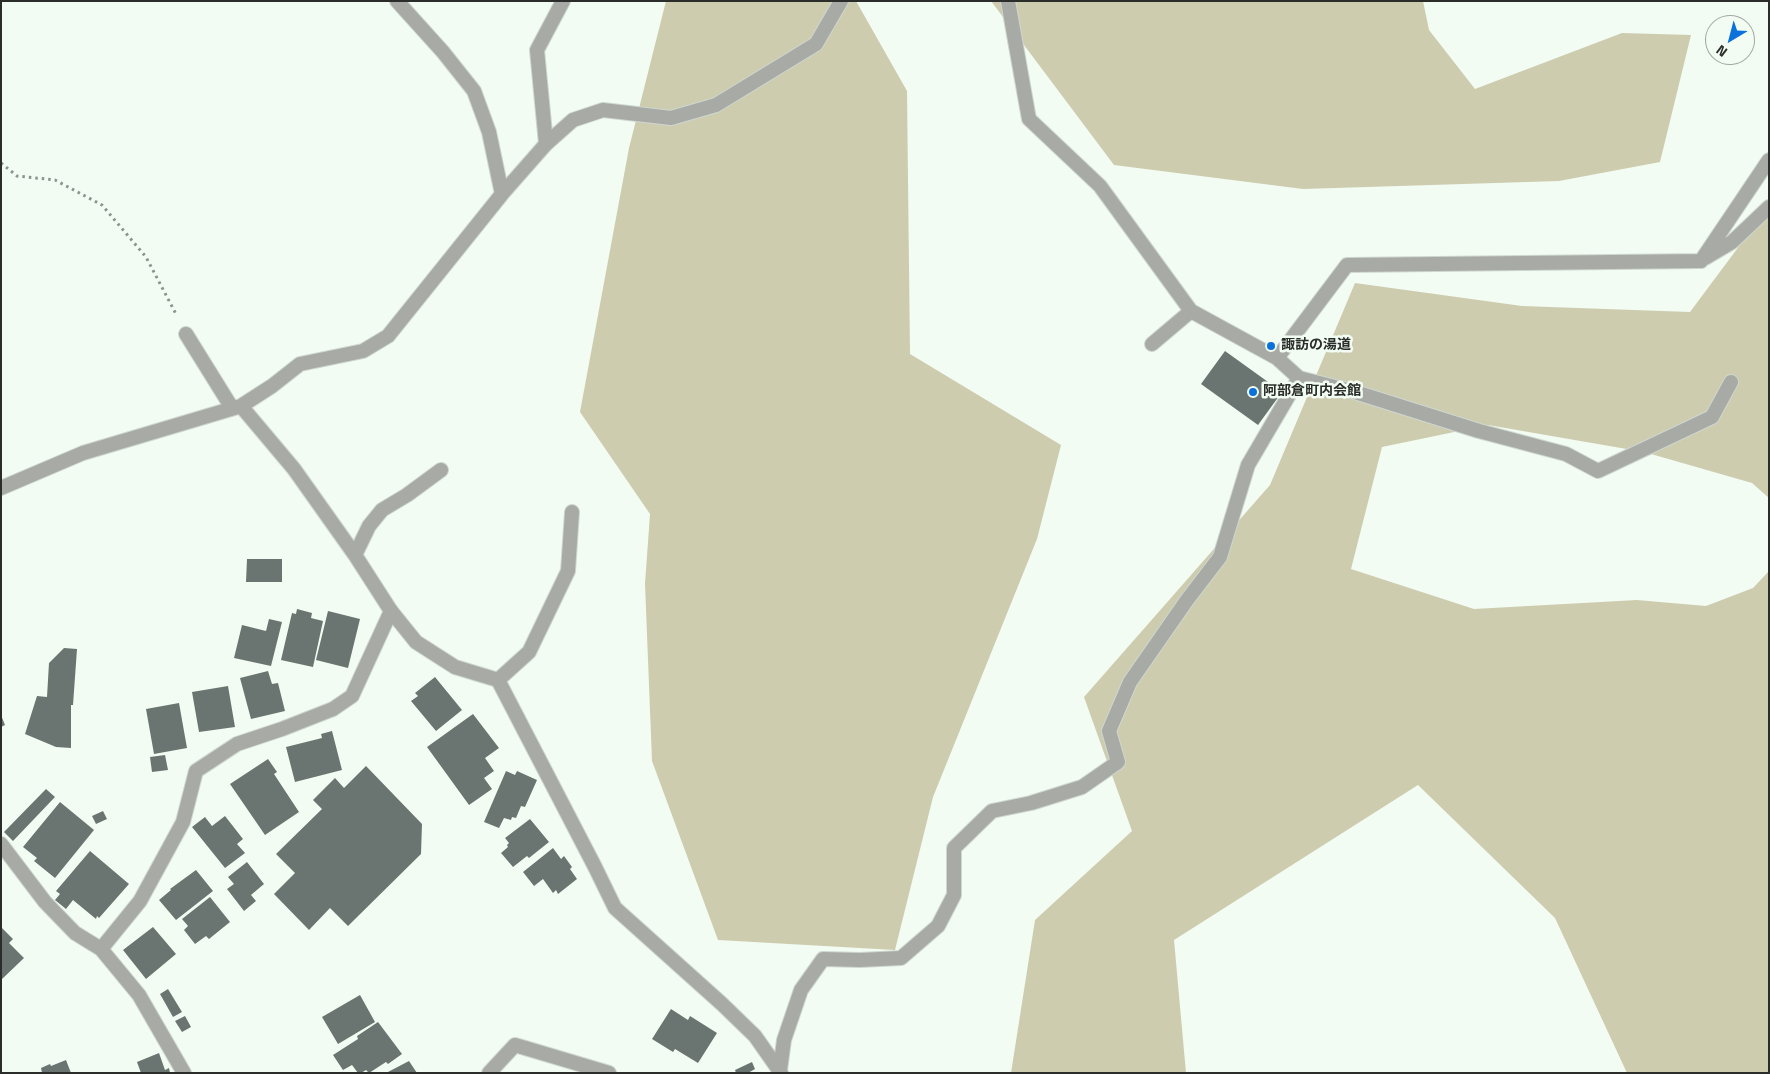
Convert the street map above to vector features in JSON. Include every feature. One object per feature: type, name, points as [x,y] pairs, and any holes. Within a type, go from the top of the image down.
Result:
[{"type":"street","points":[[397,1],[474,90],[489,132],[502,194]]},
{"type":"street","points":[[546,144],[537,50],[562,1]]},
{"type":"street","points":[[1,488],[82,453],[237,407],[272,386],[300,364],[363,350],[388,336],[502,194],[546,144],[573,120],[603,110],[672,118],[716,105],[816,44],[841,1]]},
{"type":"street","points":[[1008,1],[1029,119],[1100,186],[1191,311],[1277,358],[1299,378],[1355,392],[1479,432],[1566,454],[1598,472],[1712,417],[1731,382]]},
{"type":"street","points":[[1701,261],[1769,160]]},
{"type":"street","points":[[1277,358],[1347,264],[1701,261],[1732,242],[1769,207]]},
{"type":"street","points":[[1152,344],[1191,311]]},
{"type":"street","points":[[186,334],[237,407],[294,469],[355,555],[391,611],[416,642],[455,667],[498,680],[615,908],[755,1036],[778,1072]]},
{"type":"street","points":[[778,1072],[784,1040],[801,990],[823,958],[860,960],[901,958],[938,926],[954,894],[954,848],[992,811],[1031,803],[1082,787],[1118,762],[1109,731],[1130,682],[1187,600],[1220,557],[1248,465],[1299,378]]},
{"type":"street","points":[[355,555],[369,526],[382,510],[441,470]]},
{"type":"street","points":[[498,680],[529,652],[568,571],[572,512]]},
{"type":"street","points":[[101,949],[140,901],[183,822],[196,771],[237,744],[333,709],[352,696],[391,611]]},
{"type":"street","points":[[1,844],[45,902],[75,933],[101,949],[139,995],[184,1073]]},
{"type":"street","points":[[489,1073],[515,1045],[609,1073]]},
{"type":"path","points":[[1,163],[17,176],[55,180],[102,204],[146,257],[186,334]]},
{"type":"shaded area","points":[[666,1],[856,1],[907,91],[910,354],[1061,445],[1037,539],[933,797],[895,950],[718,940],[652,761],[645,584],[650,514],[580,412],[629,148]]},
{"type":"shaded area","points":[[991,1],[1423,1],[1429,30],[1475,89],[1622,33],[1691,35],[1660,162],[1559,181],[1303,189],[1114,165]]},
{"type":"shaded area","points":[[1769,206],[1769,498],[1752,483],[1644,452],[1488,425],[1382,447],[1351,569],[1474,609],[1637,600],[1706,606],[1753,588],[1769,571],[1769,1073],[1627,1073],[1555,918],[1418,785],[1174,940],[1186,1073],[1011,1073],[1035,920],[1132,831],[1084,697],[1270,485],[1355,283],[1522,306],[1690,312]]},
{"type":"building","points":[[1225,351],[1282,392],[1258,425],[1201,384]]},
{"type":"building","points":[[247,559],[282,559],[282,582],[246,582]]},
{"type":"building","points":[[297,609],[312,613],[311,618],[323,621],[313,667],[281,660],[292,613],[296,614]]},
{"type":"building","points":[[328,611],[360,619],[348,668],[316,660]]},
{"type":"building","points":[[269,619],[282,622],[271,666],[234,658],[242,625],[266,631]]},
{"type":"building","points":[[64,648],[77,649],[73,705],[71,705],[71,748],[56,747],[25,734],[37,696],[47,697],[49,663]]},
{"type":"building","points":[[268,671],[272,684],[278,683],[285,711],[251,719],[240,678]]},
{"type":"building","points":[[435,677],[462,710],[436,731],[411,701],[418,696],[415,693]]},
{"type":"building","points":[[228,686],[235,727],[199,732],[192,692]]},
{"type":"building","points":[[179,703],[187,748],[154,754],[146,709]]},
{"type":"building","points":[[473,714],[499,748],[485,758],[494,771],[484,778],[492,789],[469,805],[427,747]]},
{"type":"building","points":[[1,715],[5,725],[1,727]]},
{"type":"building","points":[[332,731],[342,770],[295,782],[286,747],[322,738],[321,734]]},
{"type":"building","points":[[165,755],[168,770],[152,772],[150,757]]},
{"type":"building","points":[[268,759],[277,772],[274,774],[299,812],[265,835],[230,784]]},
{"type":"building","points":[[366,766],[422,824],[421,854],[348,926],[330,908],[309,930],[274,894],[295,873],[276,854],[322,809],[313,800],[335,778],[344,788]]},
{"type":"building","points":[[506,771],[515,775],[517,771],[537,780],[525,807],[521,806],[516,818],[512,817],[511,820],[504,818],[499,828],[484,822]]},
{"type":"building","points":[[46,789],[55,797],[13,841],[4,832]]},
{"type":"building","points":[[60,802],[94,830],[55,878],[34,861],[37,858],[23,847]]},
{"type":"building","points":[[103,811],[107,819],[96,824],[92,816]]},
{"type":"building","points":[[225,816],[243,839],[237,844],[245,853],[225,868],[192,827],[205,817],[212,826]]},
{"type":"building","points":[[530,819],[549,842],[529,858],[527,856],[513,867],[501,853],[508,847],[509,843],[505,838]]},
{"type":"building","points":[[553,848],[561,859],[564,856],[572,867],[570,869],[577,879],[558,894],[556,890],[553,893],[543,879],[534,886],[523,872]]},
{"type":"building","points":[[90,851],[129,884],[96,919],[73,900],[66,909],[55,900],[60,894],[56,891]]},
{"type":"building","points":[[247,862],[264,884],[251,895],[256,901],[244,911],[227,889],[234,884],[228,877]]},
{"type":"building","points":[[196,870],[213,891],[176,920],[159,900],[170,889]]},
{"type":"building","points":[[210,897],[230,922],[209,939],[206,936],[195,944],[184,930],[188,926],[182,919]]},
{"type":"building","points":[[1,927],[13,939],[9,943],[24,958],[1,980]]},
{"type":"building","points":[[153,927],[176,954],[146,979],[123,950]]},
{"type":"building","points":[[168,989],[182,1012],[173,1017],[160,994]]},
{"type":"building","points":[[360,995],[375,1022],[338,1044],[322,1017]]},
{"type":"building","points":[[671,1009],[688,1020],[690,1016],[717,1033],[698,1063],[675,1049],[673,1052],[652,1039]]},
{"type":"building","points":[[185,1016],[191,1027],[182,1032],[175,1021]]},
{"type":"building","points":[[378,1022],[402,1054],[388,1064],[386,1062],[369,1073],[366,1070],[358,1073],[352,1065],[343,1070],[333,1055],[358,1039],[357,1036]]},
{"type":"building","points":[[159,1053],[165,1070],[169,1068],[170,1073],[141,1073],[137,1062]]},
{"type":"building","points":[[66,1060],[71,1073],[42,1073],[41,1068]]},
{"type":"building","points":[[409,1061],[417,1073],[386,1073]]},
{"type":"building","points":[[752,1062],[755,1069],[748,1073],[736,1073],[735,1070]]},
{"type":"place","name":"諏訪の湯道","points":[[1271,346]]},
{"type":"place","name":"阿部倉町内会館","points":[[1253,392]]}]
